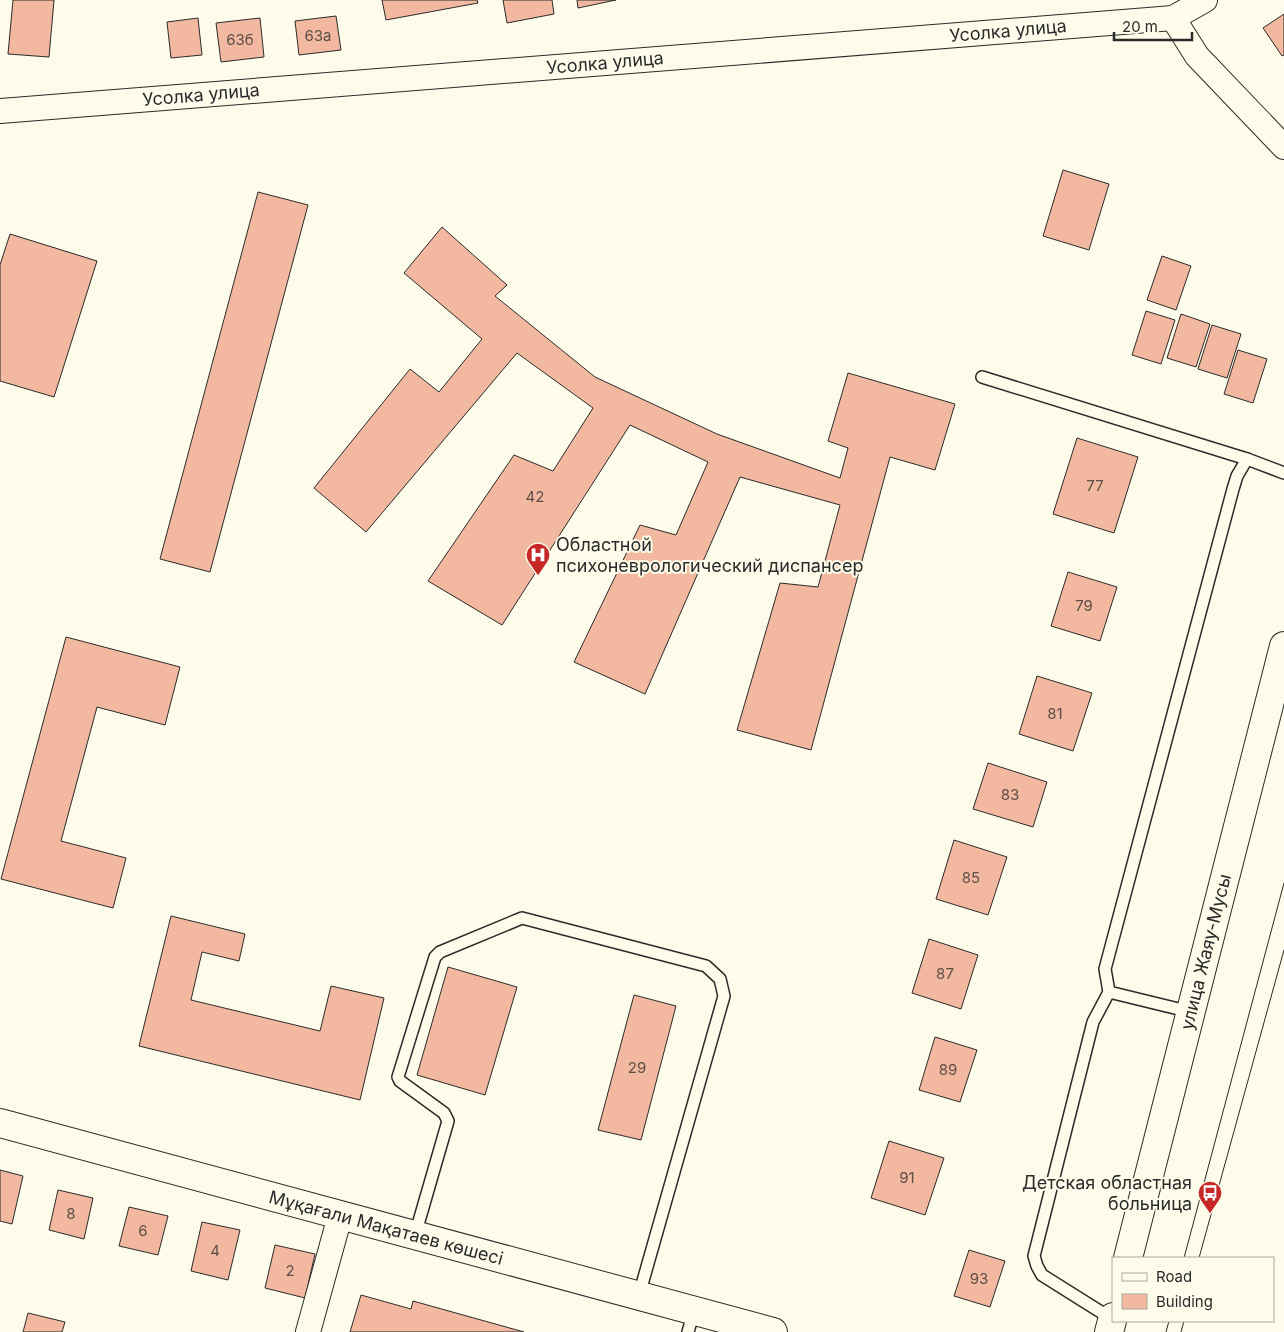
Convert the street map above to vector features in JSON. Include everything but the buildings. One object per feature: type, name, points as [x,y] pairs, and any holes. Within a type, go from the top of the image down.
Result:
[{"type":"street","name":"Усолка улица","points":[[0,112],[1173,18],[1205,0]]},
{"type":"street","points":[[1173,18],[1197,56],[1284,147]]},
{"type":"street","name":"улица Жаяу-Мусы","points":[[1128,1257],[1284,646]]},
{"type":"street","name":"Мұқағали Мақатаев көшесі","points":[[0,1123],[639,1295],[691,1321],[773,1332]]},
{"type":"street","points":[[308,1332],[340,1216]]},
{"type":"lane","points":[[982,377],[1284,473]]},
{"type":"lane","points":[[1112,1317],[1042,1275],[1036,1266],[1034,1256],[1093,1022],[1109,992],[1105,969],[1233,489],[1237,476],[1247,460]]},
{"type":"lane","points":[[415,1235],[448,1121],[444,1113],[400,1082],[398,1077],[435,957],[440,952],[522,918],[706,966],[720,979],[724,996],[639,1295]]},
{"type":"lane","points":[[1109,992],[1190,1012]]},
{"type":"tram line","points":[[1184,1257],[1284,883]]},
{"type":"tram line","points":[[1199,1257],[1284,950]]},
{"type":"tram line","points":[[1166,1332],[1169,1322]]},
{"type":"tram line","points":[[1181,1332],[1184,1322]]},
{"type":"place","name":"Областной психоневрологический диспансер","points":[[538,576]]},
{"type":"place","name":"Детская областная больница","points":[[1210,1214]]}]
